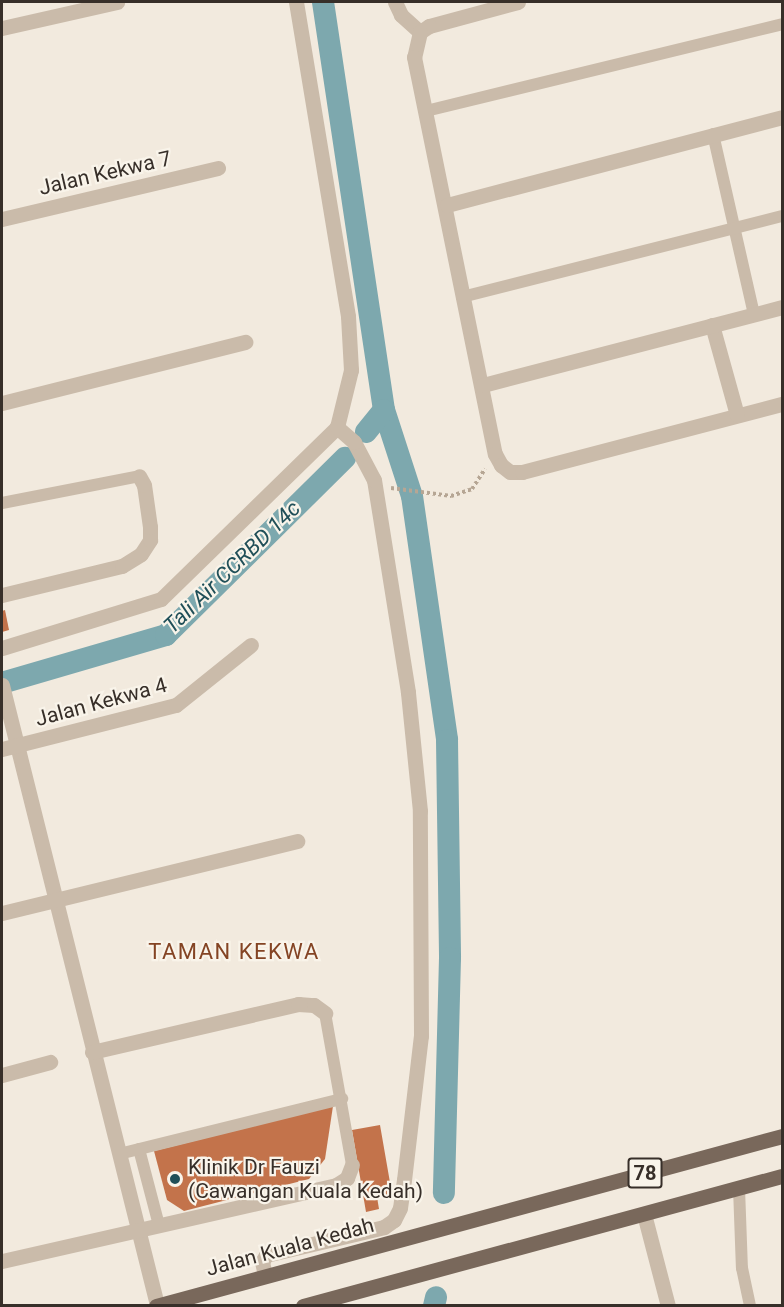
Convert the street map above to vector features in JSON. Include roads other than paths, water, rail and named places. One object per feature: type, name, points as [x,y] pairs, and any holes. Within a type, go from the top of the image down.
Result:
[{"type":"main road","name":"Jalan Kuala Kedah","points":[[156,1305],[783,1136]]},
{"type":"main road","name":"78","points":[[303,1305],[783,1176]]},
{"type":"street","points":[[2,28],[117,2]]},
{"type":"street","points":[[2,648],[161,598],[337,427],[351,370],[348,316],[296,2]]},
{"type":"street","points":[[395,2],[401,15],[420,32]]},
{"type":"street","points":[[518,2],[443,20],[420,32],[414,57],[447,205],[462,297],[483,385],[495,454],[510,472],[522,472],[783,404]]},
{"type":"street","points":[[447,205],[783,117]]},
{"type":"street","name":"Jalan Kekwa 7","points":[[2,219],[218,168]]},
{"type":"street","points":[[483,385],[783,307]]},
{"type":"street","points":[[712,325],[737,415]]},
{"type":"street","points":[[2,403],[246,342]]},
{"type":"street","points":[[265,1275],[262,1262],[266,1255],[384,1227],[393,1220],[402,1199],[421,1036],[420,811],[408,692],[374,480],[354,442],[337,427]]},
{"type":"street","points":[[2,595],[122,566],[141,554],[150,540],[150,528],[144,484],[139,476]]},
{"type":"street","name":"Jalan Kekwa 4","points":[[8,748],[176,705],[251,645]]},
{"type":"street","points":[[2,685],[8,748],[52,900],[140,1229],[156,1305]]},
{"type":"street","points":[[2,913],[297,841]]},
{"type":"street","points":[[92,1052],[298,1004],[314,1005],[325,1013]]},
{"type":"street","points":[[2,1075],[50,1062]]},
{"type":"street","points":[[2,1261],[336,1185],[347,1178],[352,1165]]},
{"type":"street","points":[[644,1214],[668,1305]]},
{"type":"lane","points":[[426,111],[783,24]]},
{"type":"lane","points":[[713,134],[754,314]]},
{"type":"lane","points":[[462,297],[783,216]]},
{"type":"lane","points":[[2,503],[139,476]]},
{"type":"lane","points":[[325,1013],[352,1165]]},
{"type":"lane","points":[[119,1154],[342,1099]]},
{"type":"lane","points":[[139,1149],[159,1225]]},
{"type":"lane","points":[[739,1188],[742,1268],[750,1305]]},
{"type":"waterway","points":[[323,2],[384,410],[412,496],[447,740],[450,958],[444,1193]]},
{"type":"waterway","name":"Tali Air CCRBD 14c","points":[[366,432],[384,410]]},
{"type":"waterway","name":"Tali Air CCRBD 14c","points":[[2,683],[166,635],[345,458]]},
{"type":"waterway","points":[[434,1306],[436,1297]]},
{"type":"place","name":"Klinik Dr Fauzi (Cawangan Kuala Kedah)","points":[[175,1179]]},
{"type":"district","name":"TAMAN KEKWA","points":[[234,952]]}]
